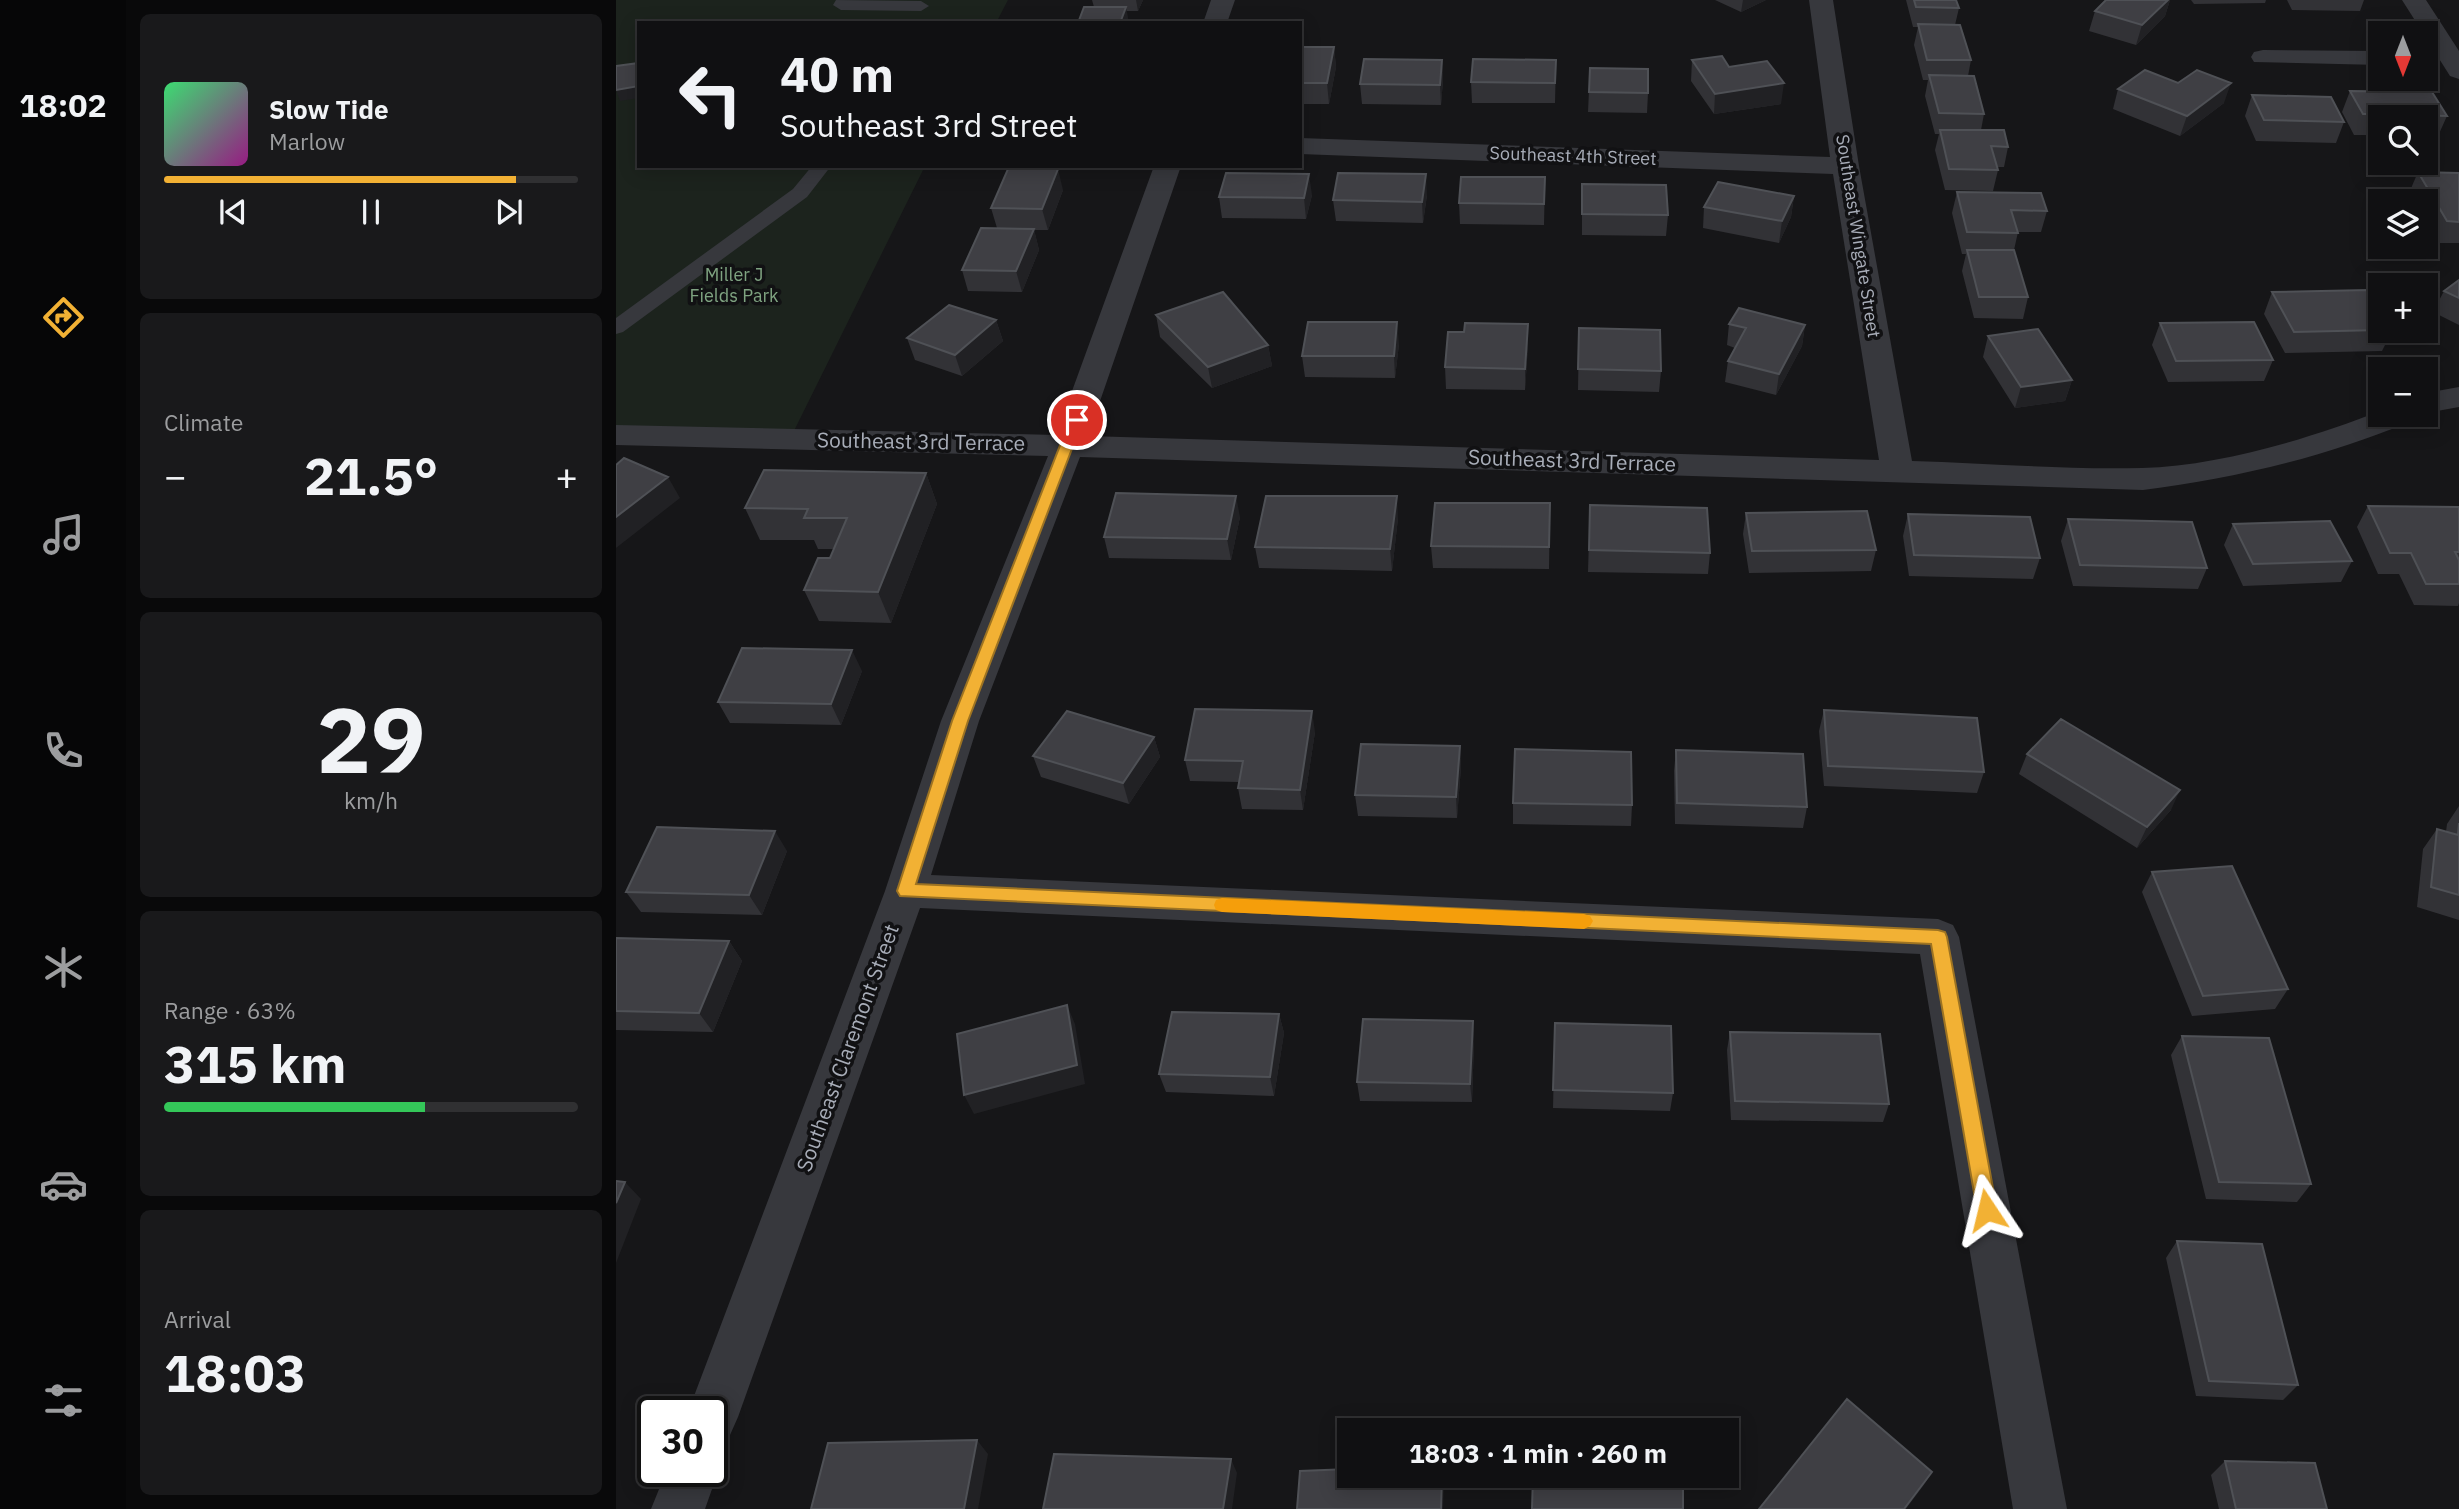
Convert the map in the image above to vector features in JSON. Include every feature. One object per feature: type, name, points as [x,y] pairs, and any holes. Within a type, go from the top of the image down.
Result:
[{"type":"street","points":[[1216,21],[1223,0]]},
{"type":"street","name":"Southeast Wingate Street","points":[[1821,0],[1897,471]]},
{"type":"street","points":[[2414,0],[2455,65]]},
{"type":"street","points":[[2263,57],[2368,58]]},
{"type":"street","name":"Southeast 4th Street","points":[[1302,146],[1846,166]]},
{"type":"street","name":"Southeast Claremont Street","points":[[720,1396],[906,891],[960,721],[1068,446],[1167,168]]},
{"type":"street","points":[[2438,401],[2459,397]]},
{"type":"street","name":"Southeast 3rd Terrace","points":[[616,435],[2143,479],[2202,473],[2274,458],[2371,427]]},
{"type":"street","points":[[906,891],[1938,937],[2040,1509]]},
{"type":"street","points":[[678,1509],[686,1487]]},
{"type":"lane","points":[[845,0],[841,5],[923,3]]},
{"type":"lane","points":[[912,21],[923,3]]},
{"type":"lane","points":[[616,328],[800,193],[820,168]]},
{"type":"green space","name":"Miller J Fields Park","points":[[616,0],[1008,0],[997,21],[637,21],[637,168],[924,168],[790,439],[616,435]]},
{"type":"building","points":[[1914,0],[1956,0],[1959,8],[1916,7]]},
{"type":"building","points":[[2106,0],[2168,0],[2142,25],[2095,11]]},
{"type":"building","points":[[1084,7],[1126,7],[1121,21],[1079,21]]},
{"type":"building","points":[[1918,24],[1960,25],[1971,60],[1927,60]]},
{"type":"building","points":[[1302,47],[1334,47],[1327,83],[1302,83]]},
{"type":"building","points":[[1722,56],[1729,67],[1767,61],[1784,83],[1715,94],[1692,60]]},
{"type":"building","points":[[1364,59],[1442,60],[1440,85],[1360,84]]},
{"type":"building","points":[[1473,59],[1556,60],[1555,83],[1471,82]]},
{"type":"building","points":[[637,63],[637,86],[616,90],[616,66]]},
{"type":"building","points":[[1590,68],[1648,69],[1648,93],[1589,92]]},
{"type":"building","points":[[2145,70],[2178,83],[2197,70],[2231,83],[2187,116],[2118,89]]},
{"type":"building","points":[[1929,75],[1974,76],[1984,114],[1939,113]]},
{"type":"building","points":[[2350,91],[2432,92],[2447,116],[2438,116],[2438,105],[2368,105],[2368,114],[2363,114]]},
{"type":"building","points":[[2252,95],[2331,97],[2344,122],[2264,120]]},
{"type":"building","points":[[1940,130],[2004,130],[2008,147],[1991,146],[1998,170],[1949,169]]},
{"type":"building","points":[[1008,169],[1058,169],[1042,209],[991,208]]},
{"type":"building","points":[[1226,173],[1309,174],[1304,198],[1219,197]]},
{"type":"building","points":[[1338,173],[1426,174],[1422,202],[1333,200]]},
{"type":"building","points":[[2459,173],[2459,222],[2447,221],[2438,206],[2438,189],[2428,189],[2420,175]]},
{"type":"building","points":[[1461,177],[1545,177],[1544,204],[1459,203]]},
{"type":"building","points":[[1718,182],[1794,196],[1782,221],[1704,207]]},
{"type":"building","points":[[1582,184],[1666,185],[1668,215],[1582,214]]},
{"type":"building","points":[[1957,192],[2041,193],[2047,211],[2011,210],[2018,233],[1967,232]]},
{"type":"building","points":[[981,228],[1034,229],[1016,271],[962,270]]},
{"type":"building","points":[[1967,250],[2014,250],[2028,297],[1979,297]]},
{"type":"building","points":[[2459,280],[2459,298],[2444,291]]},
{"type":"building","points":[[2368,290],[2368,330],[2294,332],[2272,292]]},
{"type":"building","points":[[1223,292],[1268,345],[1208,367],[1156,315]]},
{"type":"building","points":[[949,305],[996,320],[955,355],[907,338]]},
{"type":"building","points":[[1739,308],[1805,325],[1779,374],[1728,361],[1746,328],[1729,324]]},
{"type":"building","points":[[1308,322],[1397,322],[1394,356],[1302,356]]},
{"type":"building","points":[[2254,322],[2273,360],[2176,361],[2160,323]]},
{"type":"building","points":[[1465,323],[1528,324],[1525,369],[1445,367],[1448,332],[1464,332]]},
{"type":"building","points":[[1579,328],[1660,330],[1661,371],[1578,369]]},
{"type":"building","points":[[2038,329],[2072,380],[2021,387],[1988,336]]},
{"type":"building","points":[[624,458],[668,477],[616,517],[616,465]]},
{"type":"building","points":[[764,470],[926,473],[878,592],[804,590],[818,558],[830,558],[847,518],[804,518],[808,509],[745,508]]},
{"type":"building","points":[[1116,493],[1236,496],[1227,539],[1104,537]]},
{"type":"building","points":[[1266,496],[1397,496],[1390,549],[1255,547]]},
{"type":"building","points":[[1435,503],[1550,503],[1549,547],[1431,546]]},
{"type":"building","points":[[1590,505],[1707,508],[1710,553],[1589,550]]},
{"type":"building","points":[[2368,506],[2459,507],[2459,552],[2455,552],[2459,560],[2459,584],[2426,584],[2411,553],[2390,553]]},
{"type":"building","points":[[1867,511],[1876,550],[1752,551],[1746,513]]},
{"type":"building","points":[[1908,514],[2030,517],[2040,558],[1914,555]]},
{"type":"building","points":[[2068,519],[2192,522],[2207,568],[2080,565]]},
{"type":"building","points":[[2330,521],[2352,561],[2253,564],[2233,524]]},
{"type":"building","points":[[742,648],[852,650],[831,704],[718,702]]},
{"type":"building","points":[[1195,709],[1312,711],[1300,790],[1238,788],[1243,761],[1185,760]]},
{"type":"building","points":[[1824,710],[1977,718],[1984,772],[1828,766]]},
{"type":"building","points":[[1067,711],[1154,737],[1123,783],[1033,756]]},
{"type":"building","points":[[2061,719],[2180,790],[2147,827],[2027,754]]},
{"type":"building","points":[[1361,744],[1460,746],[1456,797],[1355,795]]},
{"type":"building","points":[[1515,749],[1631,752],[1632,805],[1513,803]]},
{"type":"building","points":[[1676,750],[1803,754],[1807,807],[1677,803]]},
{"type":"building","points":[[2459,823],[2459,895],[2431,887],[2437,829],[2458,835]]},
{"type":"building","points":[[657,827],[775,831],[749,895],[626,892]]},
{"type":"building","points":[[2232,866],[2288,989],[2203,996],[2152,872]]},
{"type":"building","points":[[616,938],[729,941],[699,1013],[616,1011]]},
{"type":"building","points":[[1067,1005],[1077,1065],[964,1095],[957,1034]]},
{"type":"building","points":[[1172,1012],[1279,1014],[1270,1077],[1159,1074]]},
{"type":"building","points":[[1363,1019],[1473,1021],[1470,1084],[1357,1082]]},
{"type":"building","points":[[1555,1023],[1671,1026],[1673,1093],[1553,1090]]},
{"type":"building","points":[[1730,1032],[1880,1034],[1889,1104],[1735,1101]]},
{"type":"building","points":[[2182,1036],[2269,1038],[2311,1184],[2219,1182]]},
{"type":"building","points":[[616,1181],[625,1182],[616,1203]]},
{"type":"building","points":[[2177,1241],[2262,1244],[2298,1385],[2209,1381]]},
{"type":"building","points":[[1847,1399],[1932,1472],[1904,1509],[1759,1509]]},
{"type":"building","points":[[977,1440],[964,1509],[811,1509],[828,1443]]},
{"type":"building","points":[[1054,1454],[1231,1459],[1223,1509],[1043,1509]]},
{"type":"building","points":[[2225,1461],[2315,1463],[2327,1509],[2236,1509]]},
{"type":"building","points":[[1337,1469],[1337,1488],[1442,1488],[1441,1509],[1297,1509],[1300,1471]]},
{"type":"building","points":[[1533,1488],[1683,1488],[1683,1509],[1532,1509]]},
{"type":"slow traffic","points":[[1222,905],[1584,921]]},
{"type":"route","points":[[1077,420],[960,721],[906,891],[1938,937],[1987,1210]]}]
